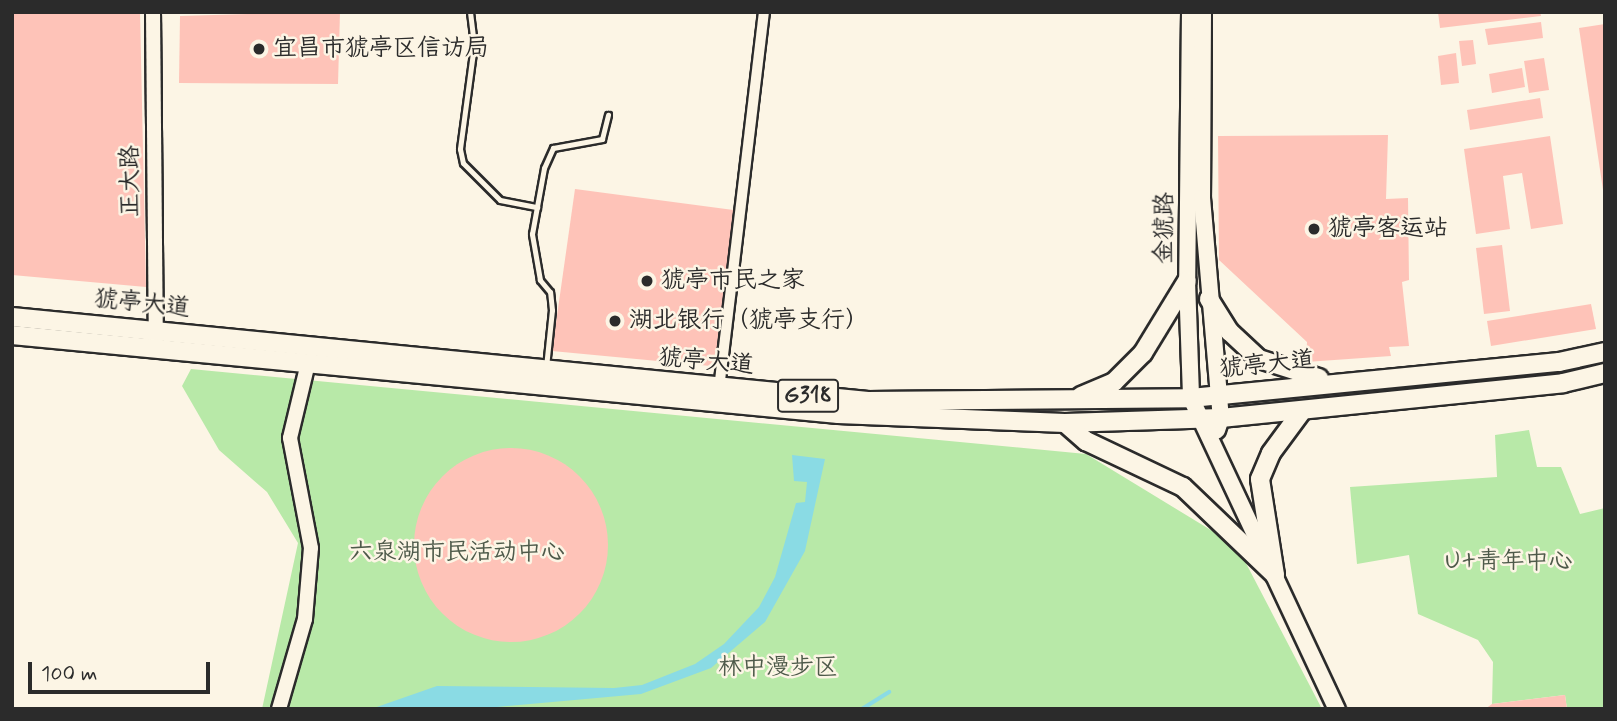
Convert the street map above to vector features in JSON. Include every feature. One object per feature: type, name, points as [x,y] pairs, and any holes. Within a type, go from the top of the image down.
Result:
[{"type":"highway","points":[[1073,400],[1114,382],[1143,353],[1186,281]]},
{"type":"highway","points":[[1209,299],[1230,332],[1259,359],[1300,376],[1358,380]]},
{"type":"highway","name":"猇亭大道","points":[[12,317],[719,389],[868,401],[1191,398],[1559,362],[1605,352]]},
{"type":"highway","name":"猇亭大道","points":[[12,335],[838,414],[1065,423],[1199,420],[1301,411],[1563,383],[1605,373]]},
{"type":"highway","points":[[1276,575],[1260,479],[1270,453],[1301,411]]},
{"type":"highway","points":[[1065,423],[1086,441],[1183,487],[1276,575]]},
{"type":"main road","name":"金猇路","points":[[1190,12],[1186,281],[1191,398],[1199,420],[1214,439],[1337,709]]},
{"type":"main road","name":"金猇路","points":[[1203,12],[1202,198],[1216,395],[1221,418]]},
{"type":"main road","points":[[1214,439],[1221,418]]},
{"type":"street","name":"正大路","points":[[153,12],[156,348]]},
{"type":"street","points":[[719,389],[764,12]]},
{"type":"street","points":[[279,709],[305,619],[312,548],[290,438],[308,363]]},
{"type":"lane","points":[[470,12],[474,45],[460,149],[463,163],[500,200],[537,206]]},
{"type":"lane","points":[[546,370],[552,310],[550,292],[540,280],[531,234],[537,206],[553,148],[602,139],[608,115]]},
{"type":"green space","name":"六泉湖市民活动中心","points":[[191,369],[1086,454],[1237,546],[1322,709],[262,709],[298,543],[267,492],[219,450],[182,386]]},
{"type":"green space","name":"U+青年中心","points":[[1529,430],[1537,467],[1561,467],[1580,514],[1605,508],[1605,709],[1567,709],[1565,695],[1492,704],[1493,662],[1478,640],[1418,614],[1409,555],[1357,564],[1350,487],[1497,477],[1495,435]]},
{"type":"water","points":[[792,455],[825,459],[805,551],[765,622],[711,668],[641,694],[475,709],[371,709],[437,686],[614,688],[642,685],[695,664],[724,644],[759,607],[775,577],[796,503],[805,502],[807,482],[794,481]]},
{"type":"building","points":[[12,12],[140,12],[146,287],[12,275]]},
{"type":"building","name":"宜昌市猇亭区信访局","points":[[340,12],[338,84],[179,83],[180,16]]},
{"type":"building","points":[[1438,12],[1540,12],[1541,16],[1440,28]]},
{"type":"building","points":[[1541,22],[1543,38],[1488,45],[1485,29]]},
{"type":"building","points":[[1605,24],[1605,190],[1603,190],[1579,28]]},
{"type":"building","points":[[1473,40],[1476,64],[1462,66],[1459,41]]},
{"type":"building","points":[[1456,53],[1459,83],[1441,85],[1438,56]]},
{"type":"building","points":[[1544,58],[1549,90],[1529,93],[1524,61]]},
{"type":"building","points":[[1522,68],[1525,87],[1492,93],[1489,74]]},
{"type":"building","points":[[1540,98],[1543,118],[1470,130],[1467,110]]},
{"type":"building","name":"猇亭客运站","points":[[1388,135],[1386,199],[1408,198],[1409,280],[1402,282],[1409,346],[1389,347],[1391,356],[1306,362],[1307,342],[1219,260],[1218,136]]},
{"type":"building","points":[[1550,136],[1563,224],[1531,229],[1522,173],[1503,176],[1510,229],[1476,234],[1464,149]]},
{"type":"building","name":"猇亭市民之家","points":[[575,189],[741,211],[721,367],[552,351]]},
{"type":"building","points":[[1502,245],[1510,311],[1484,314],[1476,248]]},
{"type":"building","points":[[1591,304],[1596,329],[1491,346],[1487,321]]},
{"type":"building","points":[[511,448],[530,449],[548,455],[580,476],[601,508],[607,526],[607,564],[601,582],[580,614],[548,635],[530,641],[511,642],[492,641],[474,635],[442,614],[421,582],[415,564],[414,545],[415,526],[421,508],[442,476],[474,455],[492,449]]},
{"type":"building","points":[[1565,695],[1567,709],[1485,709],[1492,704]]},
{"type":"waterway","points":[[862,709],[889,692]]},
{"type":"place","name":"宜昌市猇亭区信访局","points":[[259,49]]},
{"type":"place","name":"猇亭客运站","points":[[1314,229]]},
{"type":"place","name":"猇亭市民之家","points":[[647,281]]},
{"type":"place","name":"湖北银行（猇亭支行）","points":[[615,321]]},
{"type":"park label","name":"林中漫步区","points":[[778,668]]}]
